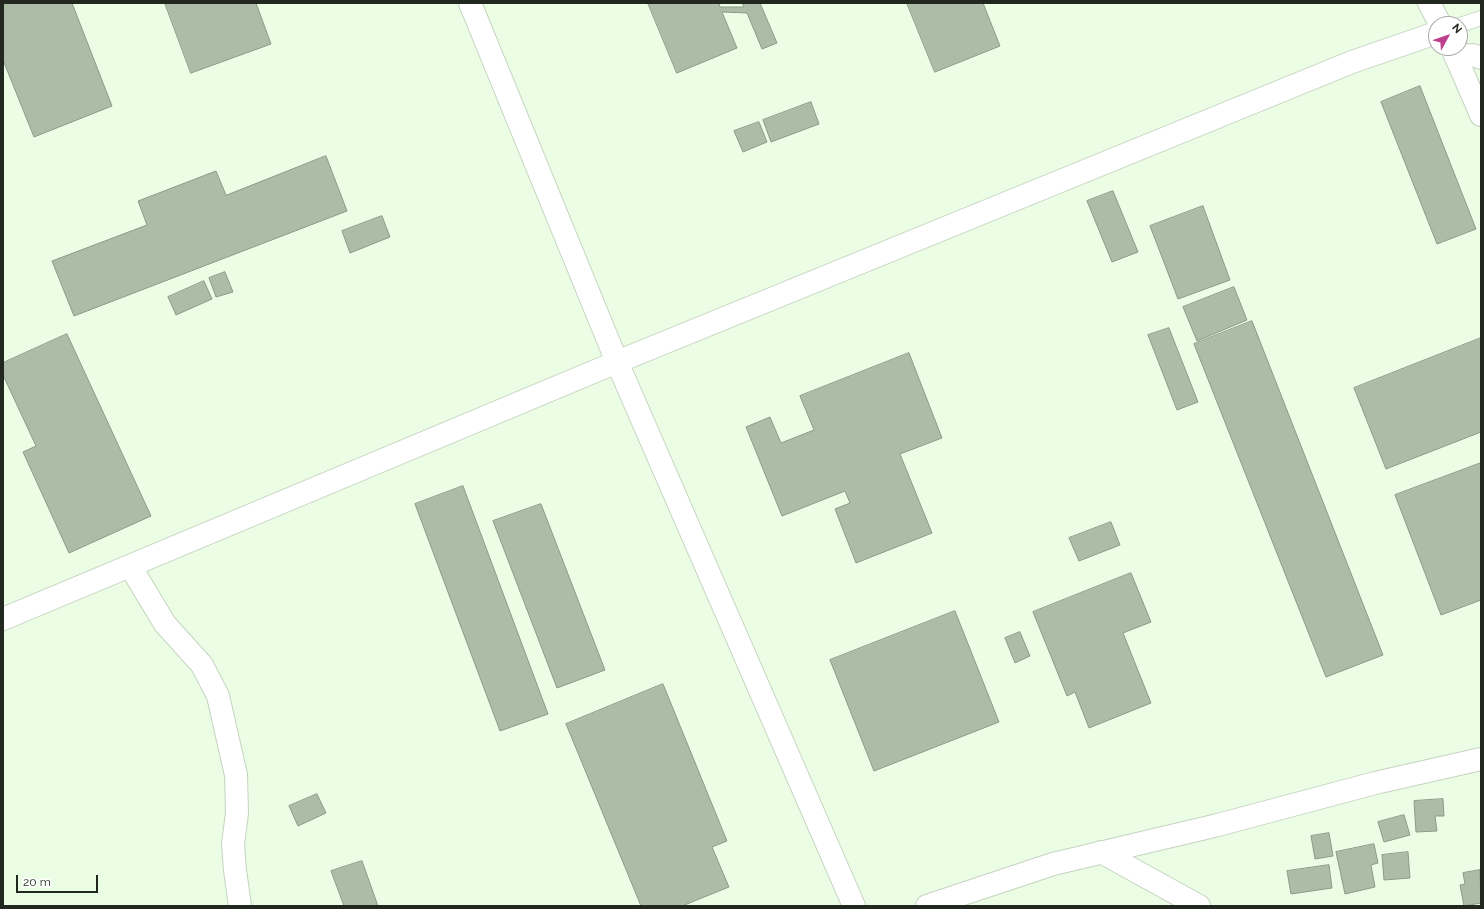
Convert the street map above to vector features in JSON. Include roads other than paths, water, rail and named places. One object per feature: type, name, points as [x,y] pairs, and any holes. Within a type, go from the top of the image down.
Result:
[{"type":"street","points":[[470,3],[617,362],[854,906]]},
{"type":"street","points":[[1428,3],[1435,16]]},
{"type":"street","points":[[3,619],[617,362],[1352,62],[1428,36]]},
{"type":"street","points":[[1468,54],[1481,58]]},
{"type":"street","points":[[1455,56],[1481,115]]},
{"type":"street","points":[[130,566],[165,624],[202,665],[218,696],[236,775],[237,813],[233,844],[240,906]]},
{"type":"street","points":[[927,906],[1053,864],[1218,825],[1375,783],[1481,759]]},
{"type":"street","points":[[1101,852],[1199,906]]},
{"type":"lane","points":[[1468,22],[1481,18]]}]
